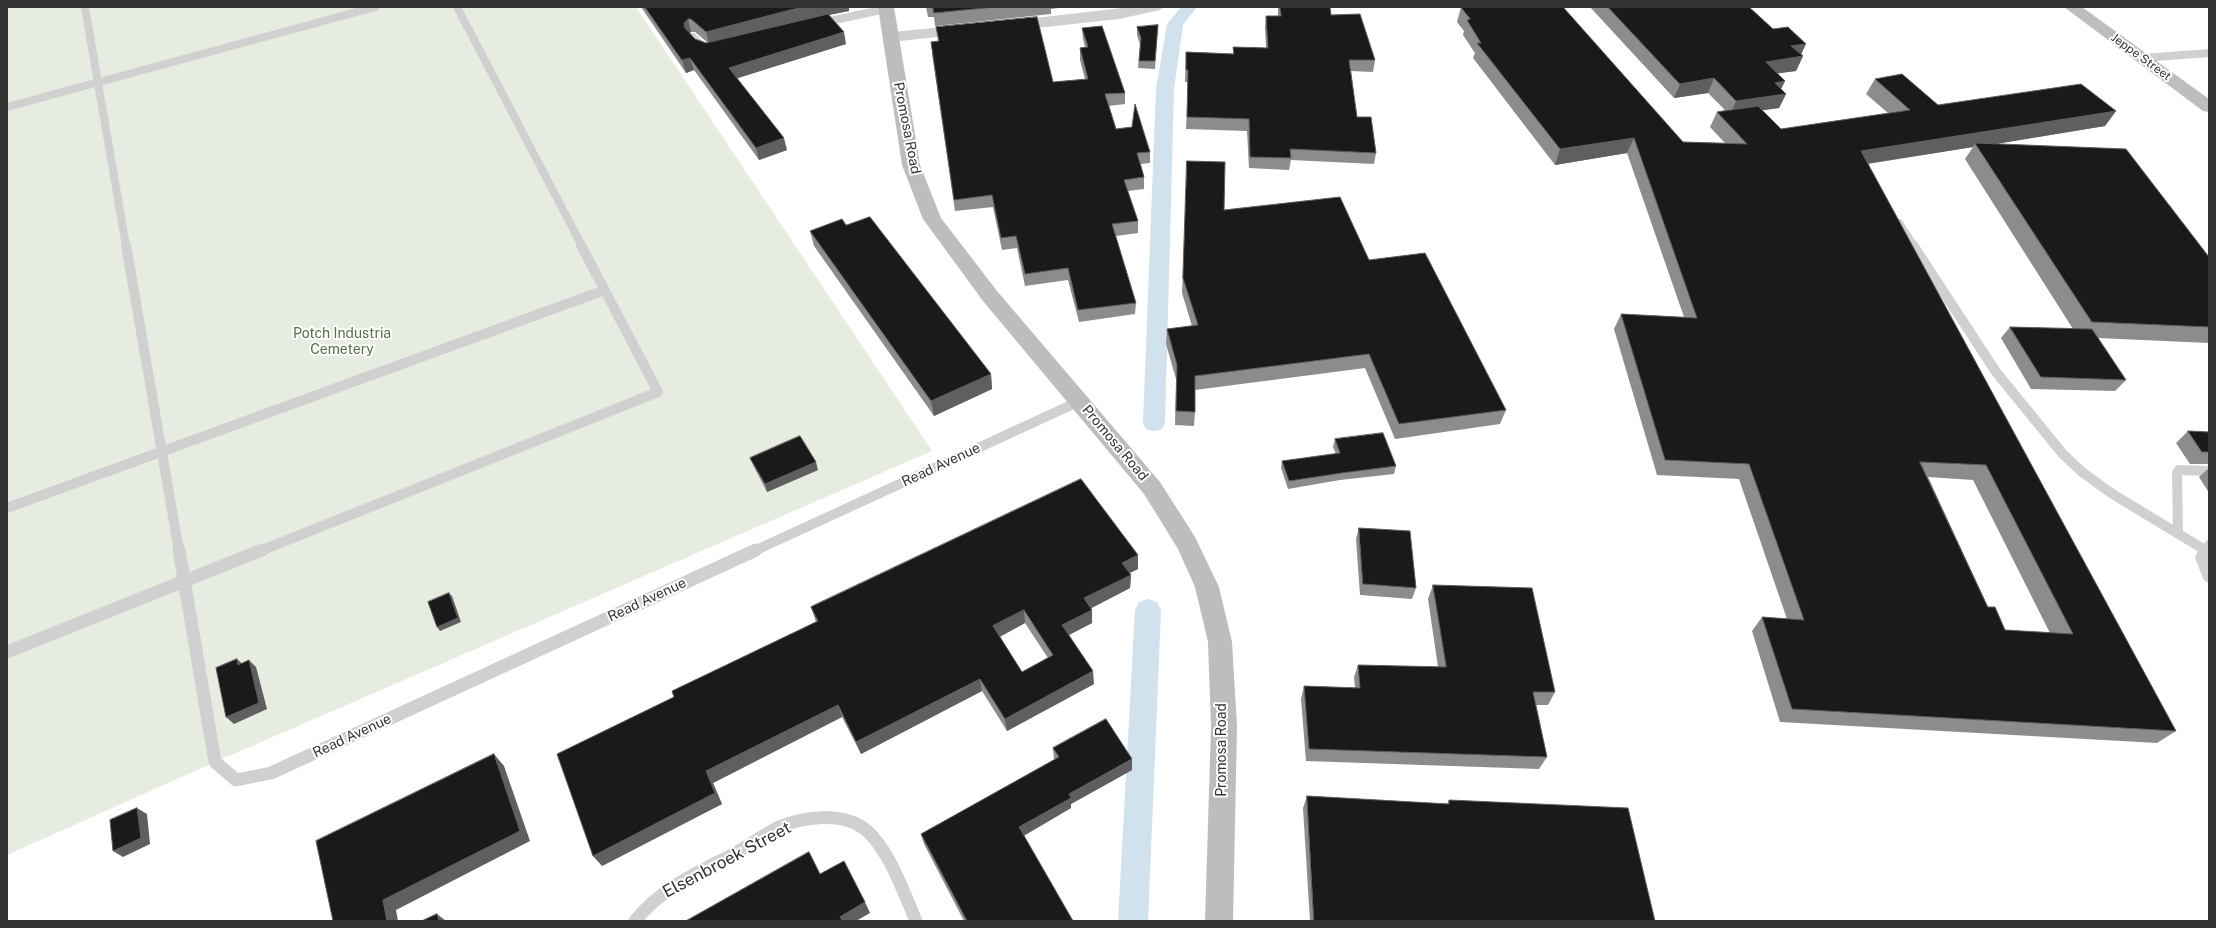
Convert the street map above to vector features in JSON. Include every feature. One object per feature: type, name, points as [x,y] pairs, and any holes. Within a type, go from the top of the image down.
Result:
[{"type":"street","points":[[891,37],[1119,14],[1154,7]]},
{"type":"street","name":"Jeppe Street","points":[[2072,7],[2209,107]]},
{"type":"street","name":"Promosa Road","points":[[886,8],[911,165],[932,219],[990,296],[1152,488],[1187,544],[1207,587],[1220,642],[1224,726],[1219,921]]},
{"type":"lane","points":[[85,7],[183,582]]},
{"type":"lane","points":[[7,107],[375,7]]},
{"type":"lane","points":[[7,652],[658,392],[458,7]]},
{"type":"lane","points":[[809,25],[886,8]]},
{"type":"lane","points":[[693,37],[704,48],[714,49]]},
{"type":"lane","points":[[2143,58],[2209,53]]},
{"type":"lane","points":[[1895,217],[1964,326],[2006,387],[2050,440],[2082,471],[2130,506],[2178,534],[2207,547],[2202,558],[2209,576]]},
{"type":"lane","points":[[7,508],[605,290]]},
{"type":"lane","name":"Read Avenue","points":[[183,582],[215,762],[236,780],[271,773],[1080,401]]},
{"type":"lane","points":[[2178,534],[2176,473],[2179,470],[2209,471]]},
{"type":"lane","name":"Elsenbroek Street","points":[[635,921],[642,909],[662,894],[784,826],[822,817],[849,820],[863,827],[873,837],[902,889],[916,921]]},
{"type":"green space","name":"Potch Industria Cemetery","points":[[7,7],[636,7],[932,451],[215,762],[7,855]]},
{"type":"building","points":[[645,7],[805,7],[706,32],[691,19],[688,19],[684,23],[685,28],[695,39],[706,43],[828,14],[844,32],[729,68],[784,138],[756,148],[690,58],[682,60]]},
{"type":"building","points":[[933,7],[995,7],[934,13]]},
{"type":"building","points":[[1280,7],[1330,7],[1331,15],[1360,14],[1375,60],[1349,60],[1357,117],[1371,117],[1376,153],[1290,149],[1291,158],[1250,157],[1249,119],[1187,117],[1188,70],[1186,70],[1186,52],[1234,54],[1233,47],[1268,48],[1266,16],[1281,16]]},
{"type":"building","points":[[1461,7],[1563,7],[1683,142],[1747,144],[1717,112],[1758,106],[1781,129],[1910,110],[1875,79],[1902,74],[1938,105],[2081,84],[2116,111],[1861,151],[2176,731],[1792,709],[1762,617],[1804,620],[1749,464],[1665,460],[1621,314],[1697,318],[1634,138],[1560,149],[1477,43],[1481,43],[1467,20],[1470,19]],"holes":[[[1920,462],[1986,465],[2073,634],[2005,630],[1995,607],[1988,607]]]},
{"type":"building","points":[[1608,7],[1749,7],[1773,29],[1788,27],[1806,44],[1791,46],[1803,56],[1766,62],[1785,81],[1775,83],[1786,94],[1736,101],[1714,78],[1680,84]]},
{"type":"building","points":[[1037,17],[1053,82],[1088,79],[1080,48],[1088,47],[1082,28],[1102,26],[1125,93],[1105,94],[1116,129],[1132,127],[1135,104],[1150,152],[1137,153],[1144,177],[1124,180],[1138,221],[1112,224],[1136,303],[1078,310],[1068,268],[1025,274],[1016,236],[1001,238],[992,195],[954,200],[931,42],[939,41],[936,27]]},
{"type":"building","points":[[1158,25],[1155,61],[1139,61],[1141,38],[1137,27]]},
{"type":"building","points":[[1975,143],[2126,149],[2209,257],[2209,327],[2092,322]]},
{"type":"building","points":[[1187,161],[1225,162],[1224,210],[1340,197],[1369,260],[1425,253],[1506,410],[1399,424],[1369,354],[1195,376],[1195,412],[1176,411],[1177,365],[1167,329],[1198,325],[1183,278]]},
{"type":"building","points":[[870,217],[991,374],[931,401],[810,231],[842,219],[846,225]]},
{"type":"building","points":[[2010,327],[2092,329],[2126,380],[2041,377]]},
{"type":"building","points":[[2188,431],[2209,432],[2209,452],[2202,452]]},
{"type":"building","points":[[1383,433],[1396,466],[1289,481],[1282,461],[1340,453],[1335,439]]},
{"type":"building","points":[[800,436],[816,462],[765,484],[750,458]]},
{"type":"building","points":[[1081,479],[1138,555],[1122,563],[1131,575],[1084,598],[1092,610],[1062,625],[1093,671],[1005,719],[980,679],[856,742],[838,705],[706,771],[715,793],[593,856],[557,754],[674,697],[672,691],[818,621],[811,607]],"holes":[[[1024,610],[1053,655],[1022,672],[993,626]]]},
{"type":"building","points":[[1359,528],[1410,531],[1416,588],[1363,584]]},
{"type":"building","points":[[1433,585],[1532,588],[1555,692],[1533,692],[1547,757],[1309,749],[1304,686],[1360,688],[1358,665],[1446,667]]},
{"type":"building","points":[[449,593],[458,618],[437,627],[428,602]]},
{"type":"building","points":[[237,659],[238,665],[249,660],[259,703],[226,717],[216,668]]},
{"type":"building","points":[[1106,719],[1132,759],[1069,794],[1071,798],[1019,827],[1073,921],[967,921],[921,834],[1059,757],[1053,748]]},
{"type":"building","points":[[494,754],[520,831],[383,900],[387,921],[333,921],[316,841]]},
{"type":"building","points":[[1307,796],[1449,804],[1449,800],[1628,808],[1655,921],[1314,921]]},
{"type":"building","points":[[137,808],[141,838],[113,851],[110,820]]},
{"type":"building","points":[[809,852],[820,874],[844,861],[865,902],[840,917],[843,921],[686,921]]},
{"type":"building","points":[[437,914],[439,921],[422,921]]},
{"type":"waterway","points":[[1154,423],[1165,89],[1175,24],[1189,7]]},
{"type":"waterway","points":[[1133,921],[1148,610]]}]
